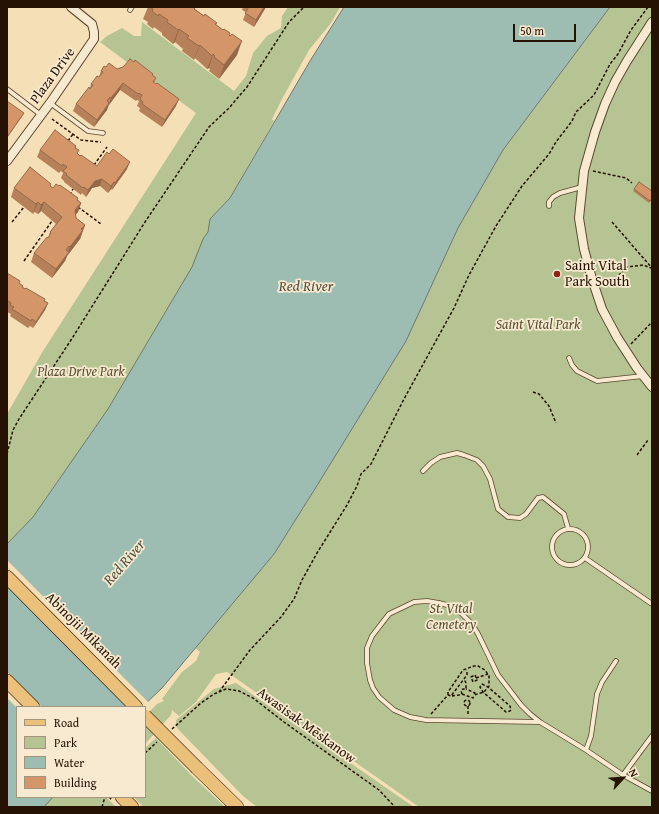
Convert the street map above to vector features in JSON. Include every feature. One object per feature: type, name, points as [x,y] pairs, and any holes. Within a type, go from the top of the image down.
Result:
[{"type":"main road","name":"Abinojii Mikanah","points":[[7,577],[135,706]]},
{"type":"main road","points":[[7,681],[31,706]]},
{"type":"main road","points":[[146,717],[237,807]]},
{"type":"main road","points":[[123,798],[132,807]]},
{"type":"street","name":"Plaza Drive","points":[[7,161],[50,103],[94,39],[92,24],[71,7]]},
{"type":"street","points":[[651,24],[615,82],[595,132],[585,169],[579,218],[584,249],[602,309],[625,350],[652,387]]},
{"type":"lane","points":[[7,89],[41,115]]},
{"type":"lane","points":[[50,103],[88,131],[103,133]]},
{"type":"lane","points":[[549,206],[549,202],[553,197],[560,193],[582,187]]},
{"type":"lane","points":[[569,358],[577,371],[597,381],[644,376]]},
{"type":"lane","points":[[423,471],[440,457],[457,453],[477,460],[483,466],[490,479],[498,509],[508,517],[520,518],[526,514],[538,498],[543,497],[564,514],[568,528]]},
{"type":"lane","points":[[568,528],[580,531],[585,535],[589,546],[585,558],[580,562],[569,565],[558,560],[554,556],[552,544],[554,538],[558,533],[568,528]]},
{"type":"lane","points":[[585,558],[652,604]]},
{"type":"lane","points":[[540,722],[431,720],[410,717],[394,710],[379,697],[373,688],[366,663],[367,648],[372,636],[389,614],[414,602],[427,601],[451,606],[460,612],[472,624],[496,671],[521,705],[540,722],[623,775],[652,791]]},
{"type":"lane","points":[[586,750],[591,736],[597,694],[602,682],[616,661]]},
{"type":"lane","points":[[623,775],[652,736]]},
{"type":"path","points":[[7,454],[13,430],[19,419],[71,340],[145,222],[209,126],[229,108],[247,87],[290,22],[304,7]]},
{"type":"path","points":[[219,692],[250,650],[294,599],[302,580],[317,553],[347,506],[361,474],[367,469],[374,459],[404,399],[454,308],[468,275],[496,226],[522,186],[549,154],[572,121],[576,112],[594,95],[610,64],[618,54],[631,30],[648,7]]},
{"type":"path","points":[[52,119],[81,140],[100,142]]},
{"type":"path","points":[[64,146],[73,134]]},
{"type":"path","points":[[90,170],[107,147]]},
{"type":"path","points":[[585,169],[626,178],[632,183]]},
{"type":"path","points":[[68,199],[73,189]]},
{"type":"path","points":[[74,203],[101,224]]},
{"type":"path","points":[[12,222],[24,207]]},
{"type":"path","points":[[24,261],[52,221]]},
{"type":"path","points":[[612,222],[652,268]]},
{"type":"path","points":[[615,279],[627,267],[643,265],[652,268]]},
{"type":"path","points":[[625,350],[652,322]]},
{"type":"path","points":[[533,392],[540,394],[549,406],[556,423]]},
{"type":"path","points":[[637,455],[648,440]]},
{"type":"path","points":[[431,720],[433,710],[448,695],[448,692],[463,670],[478,666],[485,670],[488,674],[488,687],[483,692],[474,695],[473,698],[470,697],[465,703],[468,706]]},
{"type":"path","points":[[451,696],[467,675],[466,670]]},
{"type":"path","points":[[476,678],[496,671]]},
{"type":"path","points":[[464,679],[466,689]]},
{"type":"path","points":[[482,684],[488,687],[510,706],[510,711],[506,712],[483,692],[481,686],[482,684]]},
{"type":"path","name":"Awasisak Mēskanow","points":[[172,729],[201,702],[226,689],[233,689],[253,698],[379,790],[395,807]]},
{"type":"path","points":[[462,694],[461,691],[466,689],[475,692],[474,695]]},
{"type":"path","points":[[448,695],[451,696],[462,694],[470,697]]},
{"type":"path","points":[[468,701],[470,704],[468,706],[468,720]]},
{"type":"path","points":[[146,752],[161,738]]},
{"type":"green space","name":"Plaza Drive Park","points":[[288,7],[340,7],[331,23],[309,50],[272,119],[274,121],[230,198],[210,219],[208,232],[203,239],[192,267],[108,409],[33,517],[7,544],[7,414],[43,351],[196,113],[100,42],[107,36],[122,28],[134,36],[141,36],[142,22],[234,91],[246,76],[253,53],[267,36],[281,28],[282,16]]},
{"type":"green space","name":"St. Vital Cemetery","points":[[610,7],[652,7],[652,807],[419,807],[227,672],[216,674],[196,702],[179,716],[172,710],[171,715],[146,743],[146,715],[157,704],[164,701],[162,699],[182,672],[196,661],[200,652],[195,648],[274,554],[406,341],[458,228],[503,150]]},
{"type":"green space","points":[[236,683],[414,807],[257,807],[243,796],[177,728],[176,720],[214,689]]},
{"type":"green space","points":[[156,738],[192,776],[225,807],[143,807],[135,798],[146,798],[146,747]]},
{"type":"green space","points":[[52,798],[107,798],[116,807],[44,807]]},
{"type":"water","name":"Red River","points":[[344,7],[610,7],[503,150],[458,228],[406,341],[274,554],[162,688],[143,706],[16,706],[16,798],[52,798],[44,807],[7,807],[7,544],[33,517],[108,409],[192,267],[203,239],[208,232],[210,219],[230,198],[310,61]]},
{"type":"pier","points":[[7,560],[149,703],[146,706],[127,706],[7,585]]},
{"type":"pier","points":[[7,672],[41,706],[16,707],[7,698]]},
{"type":"building","points":[[150,7],[195,7],[194,9],[204,16],[205,14],[217,23],[215,24],[230,33],[230,36],[232,34],[242,41],[224,65],[214,57],[215,56],[213,54],[212,56],[200,45],[199,46],[187,38],[189,36],[167,22],[168,20],[159,14],[158,16]]},
{"type":"building","points":[[249,7],[264,7],[256,20],[245,13]]},
{"type":"building","points":[[130,59],[134,62],[135,60],[153,74],[152,75],[156,78],[153,82],[156,84],[157,83],[179,99],[165,120],[142,104],[143,102],[140,99],[142,95],[139,93],[138,94],[123,83],[107,101],[109,103],[97,120],[76,104],[89,87],[90,89],[93,85],[91,84],[97,76],[99,77],[103,72],[101,71],[104,66],[106,67],[109,63],[117,69],[123,67]]},
{"type":"building","points":[[7,101],[24,113],[7,137]]},
{"type":"building","points":[[55,130],[76,146],[75,148],[79,150],[77,153],[80,156],[81,155],[97,166],[107,152],[109,154],[113,149],[130,162],[115,183],[114,182],[111,186],[102,179],[95,181],[88,190],[84,187],[83,188],[66,175],[67,174],[63,171],[67,167],[63,164],[62,166],[40,150]]},
{"type":"building","points":[[30,167],[51,184],[50,186],[53,188],[56,184],[59,186],[60,185],[78,198],[77,200],[81,203],[75,210],[76,218],[85,225],[81,229],[83,230],[66,250],[69,252],[56,269],[34,253],[47,237],[48,238],[51,233],[50,232],[62,217],[44,202],[41,205],[38,202],[36,204],[14,188]]},
{"type":"building","points":[[639,182],[652,191],[652,198],[650,201],[634,189]]},
{"type":"building","points":[[7,273],[20,281],[19,283],[23,286],[22,287],[45,299],[44,301],[48,303],[36,322],[32,319],[31,321],[12,309],[14,307],[10,305],[11,303],[8,301],[7,302]]},
{"type":"place","name":"Saint Vital Park South","points":[[557,274]]},
{"type":"park label","name":"Saint Vital Park","points":[[538,325]]}]
